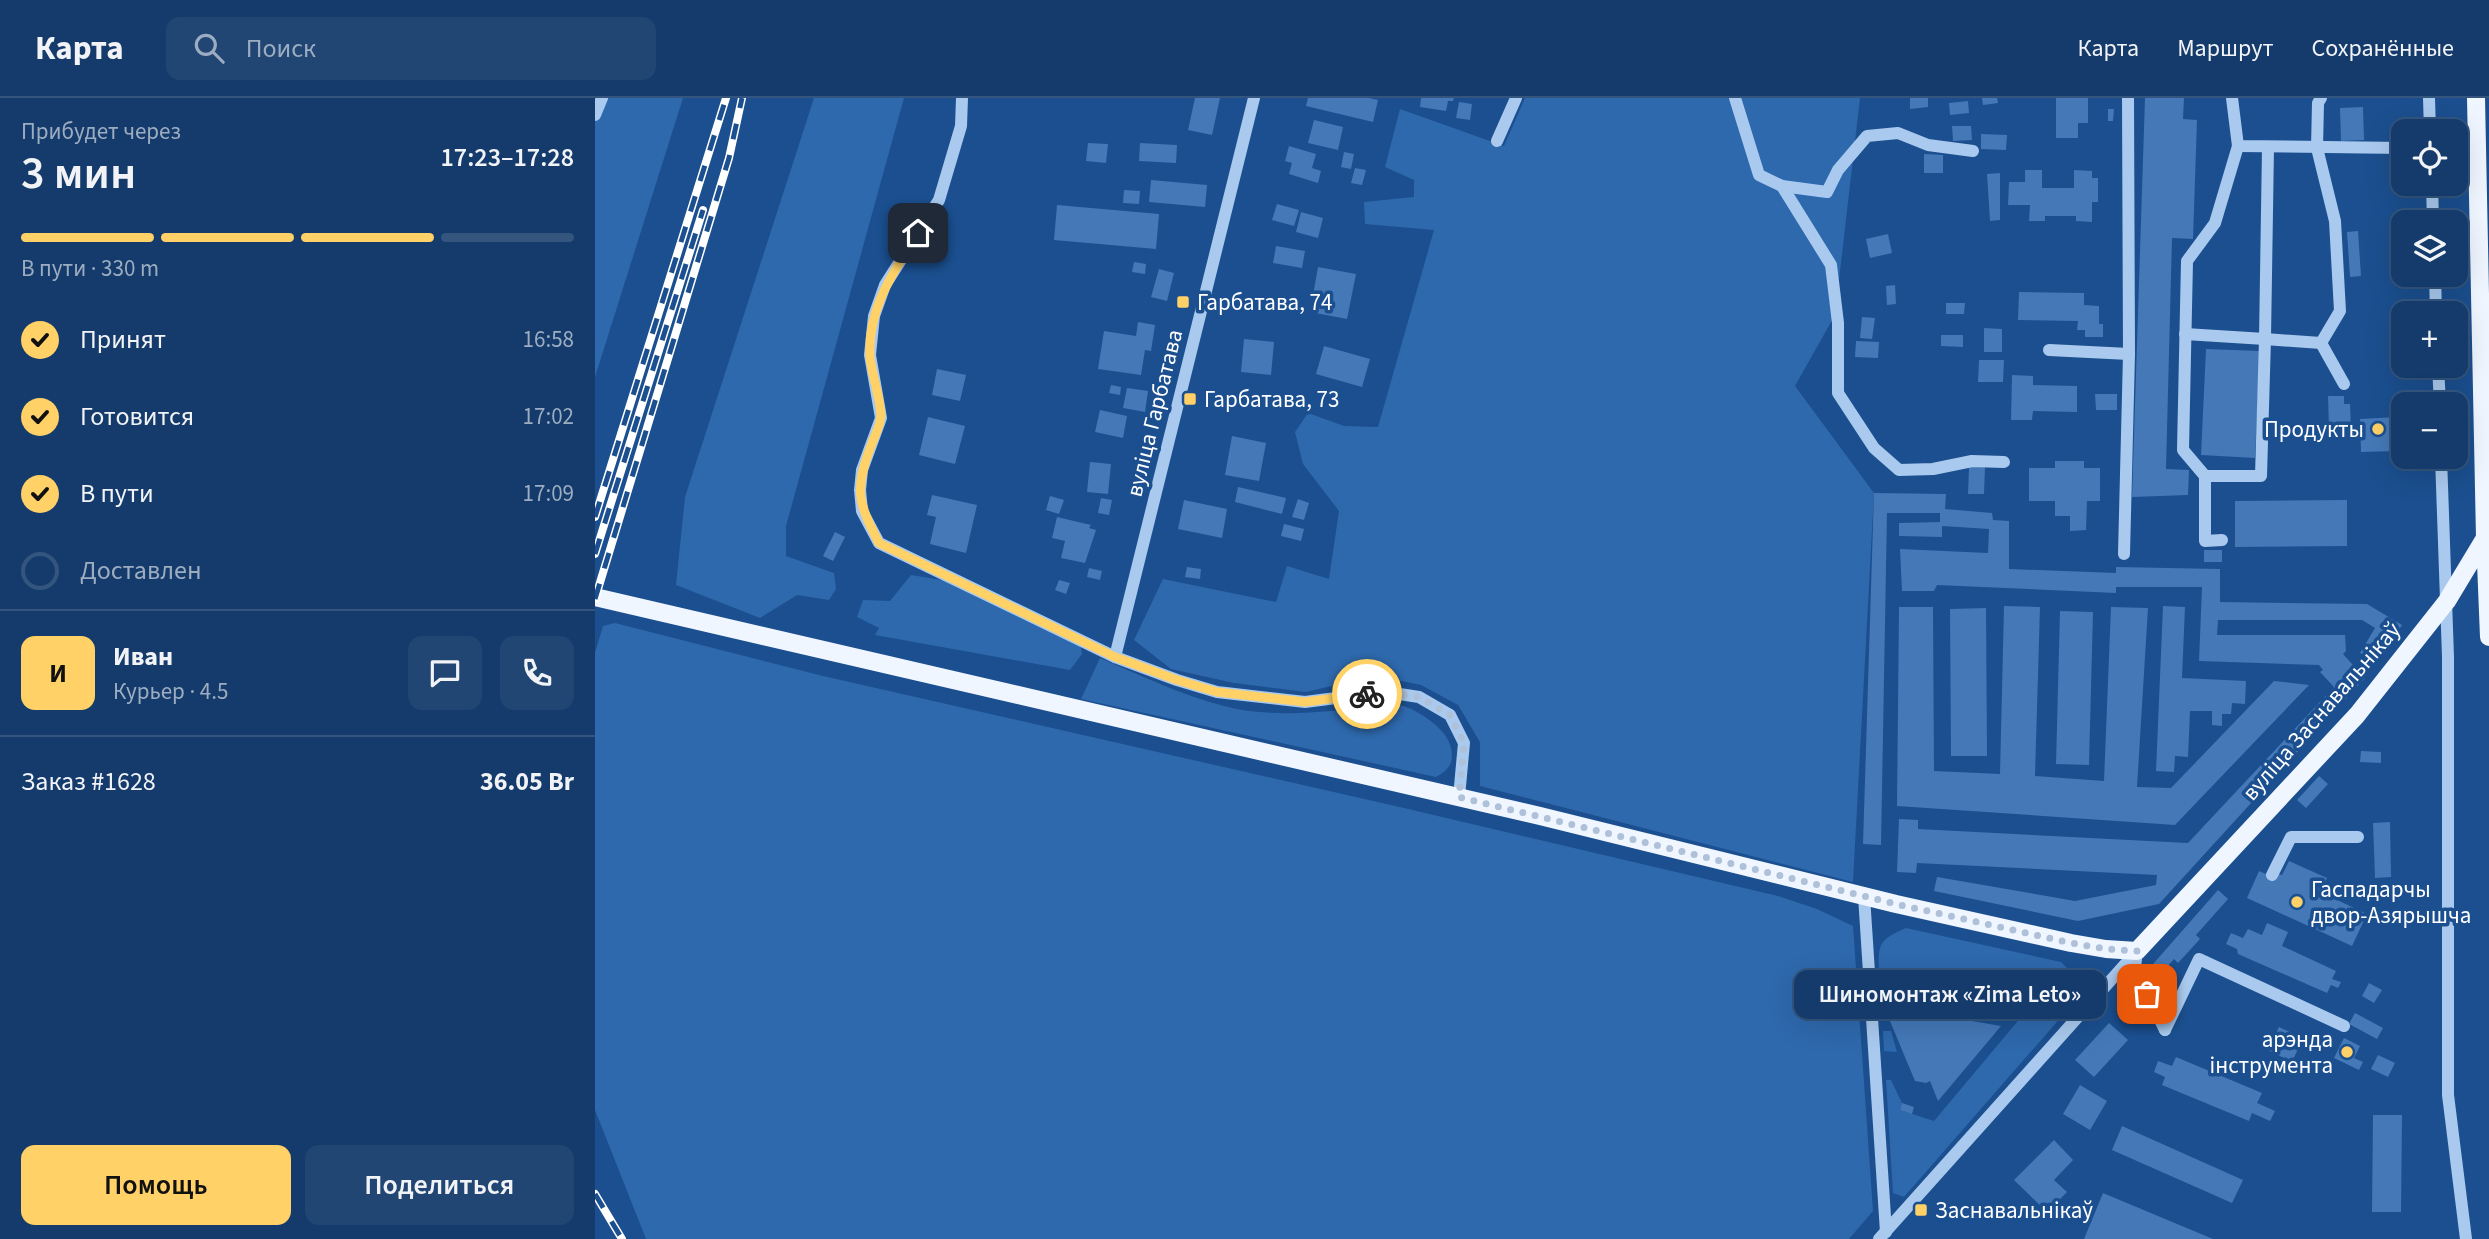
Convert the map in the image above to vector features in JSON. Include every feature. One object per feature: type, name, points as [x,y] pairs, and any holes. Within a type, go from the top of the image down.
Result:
[{"type":"main road","points":[[2476,98],[2482,141],[2485,538],[2489,637]]},
{"type":"main road","name":"вуліца Заснавальнікаў","points":[[2137,951],[2357,715],[2447,601],[2485,538]]},
{"type":"main road","points":[[595,597],[1459,797],[1864,896],[2071,943],[2137,951]]},
{"type":"street","points":[[595,114],[602,98]]},
{"type":"street","points":[[961,98],[961,126],[939,200],[885,285],[874,316],[870,355],[881,418],[862,470],[860,490],[862,510],[879,543],[1115,657],[1217,692],[1305,702],[1367,694],[1393,693],[1419,697],[1450,715],[1464,743],[1459,797]]},
{"type":"street","name":"вуліца Гарбатава","points":[[1115,657],[1254,98]]},
{"type":"street","points":[[1497,141],[1516,98]]},
{"type":"street","points":[[1735,98],[1759,175],[1782,186],[1827,192],[1838,170],[1867,136],[1898,133],[1928,145],[1973,151]]},
{"type":"street","points":[[2124,554],[2129,354],[2128,98]]},
{"type":"street","points":[[2222,540],[2205,541],[2205,476],[2183,450],[2185,334],[2187,261],[2215,223],[2238,146],[2232,98]]},
{"type":"street","points":[[2321,98],[2318,103],[2317,148],[2335,222],[2340,311],[2321,343]]},
{"type":"street","points":[[2429,98],[2430,119]]},
{"type":"street","points":[[2238,146],[2391,148]]},
{"type":"street","points":[[2205,476],[2261,476],[2268,146]]},
{"type":"street","points":[[1782,186],[1831,265],[1838,323],[1838,393],[1874,448],[1899,470],[1933,469],[1972,461],[2004,462]]},
{"type":"street","points":[[2185,334],[2321,343]]},
{"type":"street","points":[[2321,343],[2344,384]]},
{"type":"street","points":[[2049,350],[2129,354]]},
{"type":"street","points":[[2442,469],[2447,601],[2448,1095],[2466,1239]]},
{"type":"street","points":[[2272,875],[2291,837],[2358,837]]},
{"type":"street","points":[[1864,896],[1882,1235]]},
{"type":"street","points":[[2137,951],[2135,967],[2138,976],[2165,1030],[2199,959],[2344,1026]]},
{"type":"street","name":"вуліца Заснавальнікаў","points":[[1882,1235],[2137,951]]},
{"type":"shaded area","points":[[595,98],[683,98],[595,377]]},
{"type":"shaded area","points":[[814,98],[904,98],[786,526],[786,556],[834,573],[836,589],[829,600],[797,595],[760,618],[676,585],[685,497]]},
{"type":"shaded area","points":[[1525,98],[1860,98],[1835,315],[1795,386],[1874,493],[1853,882],[1480,786],[1480,742],[1458,705],[1421,685],[1387,678],[1353,681],[1306,692],[1234,683],[1171,669],[1134,640],[1163,579],[1276,602],[1287,566],[1329,579],[1339,511],[1303,464],[1295,432],[1308,413],[1344,426],[1378,427],[1434,230],[1365,224],[1364,202],[1414,197],[1414,180],[1385,167],[1400,109],[1504,146]]},
{"type":"shaded area","points":[[911,575],[948,581],[1080,643],[1082,654],[1070,670],[875,635],[879,628],[857,617],[863,600],[890,601]]},
{"type":"shaded area","points":[[615,623],[823,676],[1778,896],[1817,909],[1853,926],[1873,1211],[1849,1239],[646,1239],[595,1110],[595,653],[603,626]]},
{"type":"shaded area","points":[[1100,658],[1192,696],[1250,711],[1305,713],[1374,704],[1400,705],[1415,711],[1438,727],[1451,748],[1451,762],[1444,772],[1436,777],[1081,699]]},
{"type":"shaded area","points":[[1906,928],[2061,962],[2077,978],[2076,1000],[1904,1197],[1893,1193],[1886,1080],[1891,1080],[1902,1103],[1900,1110],[1934,1121],[2022,1016],[2014,997],[1879,975],[1882,944],[1890,936]]},
{"type":"shaded area","points":[[1883,1031],[1891,1031],[1897,1052],[1884,1051]]},
{"type":"building","points":[[1195,98],[1220,98],[1212,135],[1188,130]]},
{"type":"building","points":[[1308,98],[1378,100],[1373,122],[1306,106]]},
{"type":"building","points":[[1421,98],[1454,98],[1453,101],[1448,101],[1446,111],[1420,107]]},
{"type":"building","points":[[1910,98],[1928,98],[1928,107],[1910,109]]},
{"type":"building","points":[[1982,98],[1997,98],[1998,103],[1983,105]]},
{"type":"building","points":[[2056,98],[2088,98],[2088,123],[2078,123],[2078,138],[2056,138]]},
{"type":"building","points":[[2145,98],[2184,98],[2183,119],[2197,120],[2193,239],[2172,238],[2166,469],[2189,470],[2188,495],[2132,497]]},
{"type":"building","points":[[1968,101],[1969,113],[1950,115],[1949,103]]},
{"type":"building","points":[[1459,102],[1472,104],[1470,120],[1456,118]]},
{"type":"building","points":[[2363,107],[2364,140],[2341,141],[2340,108]]},
{"type":"building","points":[[2108,109],[2114,109],[2113,121],[2108,121]]},
{"type":"building","points":[[1314,120],[1343,127],[1338,150],[1308,143]]},
{"type":"building","points":[[1952,126],[1971,126],[1972,140],[1953,141]]},
{"type":"building","points":[[1981,134],[2007,135],[2006,150],[1981,149]]},
{"type":"building","points":[[1088,143],[1108,144],[1106,163],[1086,161]]},
{"type":"building","points":[[1140,143],[1177,145],[1176,163],[1139,161]]},
{"type":"building","points":[[1289,146],[1316,154],[1312,168],[1321,171],[1318,183],[1289,174],[1292,163],[1285,161]]},
{"type":"building","points":[[1344,152],[1354,154],[1351,169],[1341,167]]},
{"type":"building","points":[[1924,154],[1943,155],[1943,173],[1924,173]]},
{"type":"building","points":[[1355,168],[1366,170],[1362,185],[1351,183]]},
{"type":"building","points":[[2025,170],[2042,170],[2042,188],[2074,188],[2074,170],[2092,171],[2092,178],[2098,178],[2098,202],[2092,202],[2092,222],[2076,221],[2076,216],[2045,216],[2045,221],[2029,221],[2030,205],[2008,205],[2009,182],[2025,182]]},
{"type":"building","points":[[2000,173],[2000,220],[1990,221],[1987,174]]},
{"type":"building","points":[[1151,180],[1207,185],[1205,207],[1149,202]]},
{"type":"building","points":[[1124,190],[1140,191],[1139,204],[1123,203]]},
{"type":"building","points":[[1277,204],[1299,210],[1294,226],[1272,220]]},
{"type":"building","points":[[1057,205],[1159,214],[1156,249],[1054,240]]},
{"type":"building","points":[[1301,212],[1323,218],[1318,238],[1296,232]]},
{"type":"building","points":[[2358,231],[2361,276],[2350,277],[2347,232]]},
{"type":"building","points":[[1888,234],[1892,253],[1870,258],[1866,239]]},
{"type":"building","points":[[1276,246],[1305,251],[1302,268],[1273,263]]},
{"type":"building","points":[[1134,262],[1146,264],[1145,274],[1132,272]]},
{"type":"building","points":[[1318,267],[1356,274],[1347,319],[1310,312]]},
{"type":"building","points":[[1159,269],[1174,273],[1167,301],[1151,297]]},
{"type":"building","points":[[1895,285],[1896,304],[1887,305],[1886,286]]},
{"type":"building","points":[[2019,292],[2084,293],[2084,305],[2099,306],[2099,324],[2103,324],[2103,337],[2085,337],[2085,330],[2077,330],[2078,321],[2018,320]]},
{"type":"building","points":[[1946,303],[1965,303],[1964,314],[1946,314]]},
{"type":"building","points":[[1862,317],[1875,318],[1872,339],[1860,338]]},
{"type":"building","points":[[1138,322],[1155,325],[1151,351],[1145,350],[1141,375],[1098,369],[1104,331],[1136,336]]},
{"type":"building","points":[[1984,328],[2002,329],[2002,352],[1984,352]]},
{"type":"building","points":[[1941,335],[1963,335],[1963,347],[1941,346]]},
{"type":"building","points":[[1244,339],[1274,342],[1271,375],[1241,372]]},
{"type":"building","points":[[1856,341],[1879,342],[1878,358],[1855,357]]},
{"type":"building","points":[[1324,346],[1370,359],[1362,387],[1316,374]]},
{"type":"building","points":[[2206,349],[2260,351],[2255,458],[2201,455]]},
{"type":"building","points":[[1979,360],[2004,360],[2003,382],[1978,382]]},
{"type":"building","points":[[937,369],[966,375],[960,401],[932,395]]},
{"type":"building","points":[[2012,375],[2033,376],[2033,385],[2077,386],[2077,412],[2033,411],[2032,420],[2011,420]]},
{"type":"building","points":[[1111,385],[1121,387],[1120,395],[1109,393]]},
{"type":"building","points":[[1127,388],[1148,391],[1145,412],[1123,408]]},
{"type":"building","points":[[2095,394],[2117,394],[2117,410],[2096,410]]},
{"type":"building","points":[[2328,396],[2344,396],[2344,404],[2350,404],[2351,429],[2329,429]]},
{"type":"building","points":[[1100,410],[1127,416],[1123,438],[1095,432]]},
{"type":"building","points":[[928,417],[965,426],[955,464],[919,455]]},
{"type":"building","name":"Продукты","points":[[2391,417],[2391,451],[2361,452],[2360,419]]},
{"type":"building","points":[[1232,436],[1266,443],[1259,481],[1225,475]]},
{"type":"building","points":[[2055,461],[2084,461],[2084,468],[2100,468],[2100,501],[2087,501],[2086,530],[2070,531],[2070,516],[2055,516],[2055,501],[2029,501],[2029,468],[2055,468]]},
{"type":"building","points":[[1090,462],[1111,464],[1108,494],[1087,492]]},
{"type":"building","points":[[1969,467],[1985,467],[1984,494],[1968,494]]},
{"type":"building","points":[[1238,487],[1286,498],[1282,514],[1235,502]]},
{"type":"building","points":[[1874,493],[1946,494],[1945,509],[1992,513],[1993,520],[2009,521],[2009,569],[2116,573],[2116,567],[2220,569],[2220,602],[2367,604],[2402,625],[2377,664],[2360,653],[2375,628],[2362,620],[2218,620],[2217,635],[2345,635],[2346,651],[2343,654],[2365,678],[2159,904],[2078,921],[1934,891],[1937,877],[2075,901],[2156,885],[2157,875],[1917,863],[1916,873],[1897,872],[1899,819],[1918,820],[1918,829],[2188,843],[2334,687],[2320,672],[2323,670],[2319,665],[2199,661],[2202,587],[2116,587],[2116,593],[1937,585],[1934,591],[1902,591],[1900,549],[1988,553],[1989,529],[1942,526],[1942,537],[1899,536],[1899,523],[1940,522],[1940,513],[1887,513],[1881,845],[1863,844]]},
{"type":"building","points":[[932,495],[977,505],[966,553],[930,544],[936,517],[927,515]]},
{"type":"building","points":[[1050,496],[1064,500],[1059,514],[1046,510]]},
{"type":"building","points":[[1101,498],[1112,500],[1109,515],[1098,513]]},
{"type":"building","points":[[1298,499],[1309,503],[1304,520],[1292,517]]},
{"type":"building","points":[[1184,500],[1227,509],[1222,538],[1178,529]]},
{"type":"building","points":[[2347,500],[2347,546],[2235,547],[2235,501]]},
{"type":"building","points":[[1057,517],[1091,525],[1089,528],[1096,530],[1085,563],[1061,558],[1065,541],[1052,538]]},
{"type":"building","points":[[1284,524],[1304,529],[1301,541],[1281,536]]},
{"type":"building","points":[[835,532],[845,537],[833,561],[823,556]]},
{"type":"building","points":[[2204,550],[2222,550],[2222,562],[2204,562]]},
{"type":"building","points":[[1187,567],[1201,569],[1200,579],[1185,577]]},
{"type":"building","points":[[1089,568],[1102,571],[1100,580],[1087,577]]},
{"type":"building","points":[[1059,580],[1070,583],[1066,594],[1055,590]]},
{"type":"building","points":[[2004,606],[2040,607],[2035,776],[2104,781],[2111,607],[2148,608],[2137,787],[2171,788],[2274,681],[2309,685],[2175,825],[1897,806],[1899,607],[1933,607],[1934,771],[2000,774]]},
{"type":"building","points":[[2163,606],[2185,607],[2182,678],[2246,681],[2245,704],[2232,703],[2231,714],[2222,714],[2222,726],[2212,725],[2212,711],[2190,711],[2188,757],[2175,756],[2174,772],[2156,771]]},
{"type":"building","points":[[1986,608],[1987,756],[1951,756],[1950,609]]},
{"type":"building","points":[[2060,611],[2093,612],[2089,765],[2056,764]]},
{"type":"building","points":[[2361,751],[2381,752],[2381,763],[2360,762]]},
{"type":"building","points":[[2319,776],[2328,784],[2306,808],[2297,800]]},
{"type":"building","points":[[2390,822],[2391,877],[2375,878],[2373,823]]},
{"type":"building","name":"Гаспадарчы двор-Азярышча","points":[[2289,861],[2327,878],[2320,892],[2367,914],[2352,946],[2247,898],[2259,871],[2273,877],[2275,873],[2282,875]]},
{"type":"building","points":[[2218,890],[2228,899],[2196,935],[2200,939],[2178,963],[2174,959],[2156,980],[2147,971]]},
{"type":"building","points":[[2267,923],[2288,932],[2282,946],[2336,971],[2332,979],[2341,982],[2338,988],[2331,985],[2327,993],[2238,954],[2237,949],[2226,944],[2231,933],[2243,938],[2248,929],[2262,935]]},
{"type":"building","points":[[2369,983],[2382,990],[2374,1003],[2362,996]]},
{"type":"building","points":[[2137,992],[2145,998],[2133,1016],[2125,1010]]},
{"type":"building","points":[[1897,1003],[1944,1010],[1943,1016],[2001,1026],[1938,1101],[1930,1081],[1915,1081],[1887,1014]]},
{"type":"building","points":[[2355,1013],[2383,1028],[2377,1039],[2349,1024]]},
{"type":"building","points":[[2109,1023],[2128,1040],[2094,1077],[2075,1060]]},
{"type":"building","points":[[2279,1027],[2303,1038],[2292,1062],[2268,1050]]},
{"type":"building","name":"арэнда інструмента","points":[[2344,1038],[2360,1046],[2354,1058],[2363,1062],[2359,1070],[2334,1058]]},
{"type":"building","points":[[2378,1055],[2395,1063],[2388,1077],[2371,1069]]},
{"type":"building","points":[[2176,1057],[2262,1093],[2257,1103],[2275,1111],[2270,1121],[2252,1113],[2249,1121],[2162,1085],[2165,1077],[2154,1072],[2158,1061],[2172,1066]]},
{"type":"building","points":[[2080,1085],[2107,1101],[2090,1130],[2063,1114]]},
{"type":"building","points":[[1902,1103],[1914,1107],[1912,1114],[1900,1110]]},
{"type":"building","points":[[2373,1115],[2402,1115],[2401,1212],[2372,1212]]},
{"type":"building","points":[[2122,1126],[2243,1180],[2232,1203],[2112,1150]]},
{"type":"building","points":[[2054,1140],[2073,1160],[2054,1180],[2067,1192],[2047,1212],[2014,1180]]},
{"type":"building","points":[[2103,1193],[2213,1239],[2084,1239]]},
{"type":"railway","points":[[595,517],[726,98]]},
{"type":"railway","points":[[595,599],[729,158],[742,98]]},
{"type":"railway","points":[[595,554],[703,210]]},
{"type":"railway","points":[[595,1194],[622,1239]]},
{"type":"way so far","points":[[1367,694],[1393,693],[1419,697],[1450,715],[1464,743],[1459,797],[1896,904],[2071,943],[2137,951],[2135,967],[2147,994]]},
{"type":"place","name":"Гарбатава, 74","points":[[1183,302]]},
{"type":"place","name":"Гарбатава, 73","points":[[1190,399]]},
{"type":"place","name":"Продукты","points":[[2378,429]]},
{"type":"place","name":"Гаспадарчы двор-Азярышча","points":[[2297,902]]},
{"type":"place","name":"Шиномонтаж «Zima Leto»","points":[[2147,994]]},
{"type":"place","name":"арэнда інструмента","points":[[2347,1052]]},
{"type":"place","name":"Заснавальнікаў","points":[[1921,1210]]},
{"type":"route","points":[[918,233],[885,285],[874,316],[870,355],[881,418],[862,470],[860,490],[862,510],[879,543],[1115,657],[1177,680],[1217,692],[1305,702],[1367,694]]}]
